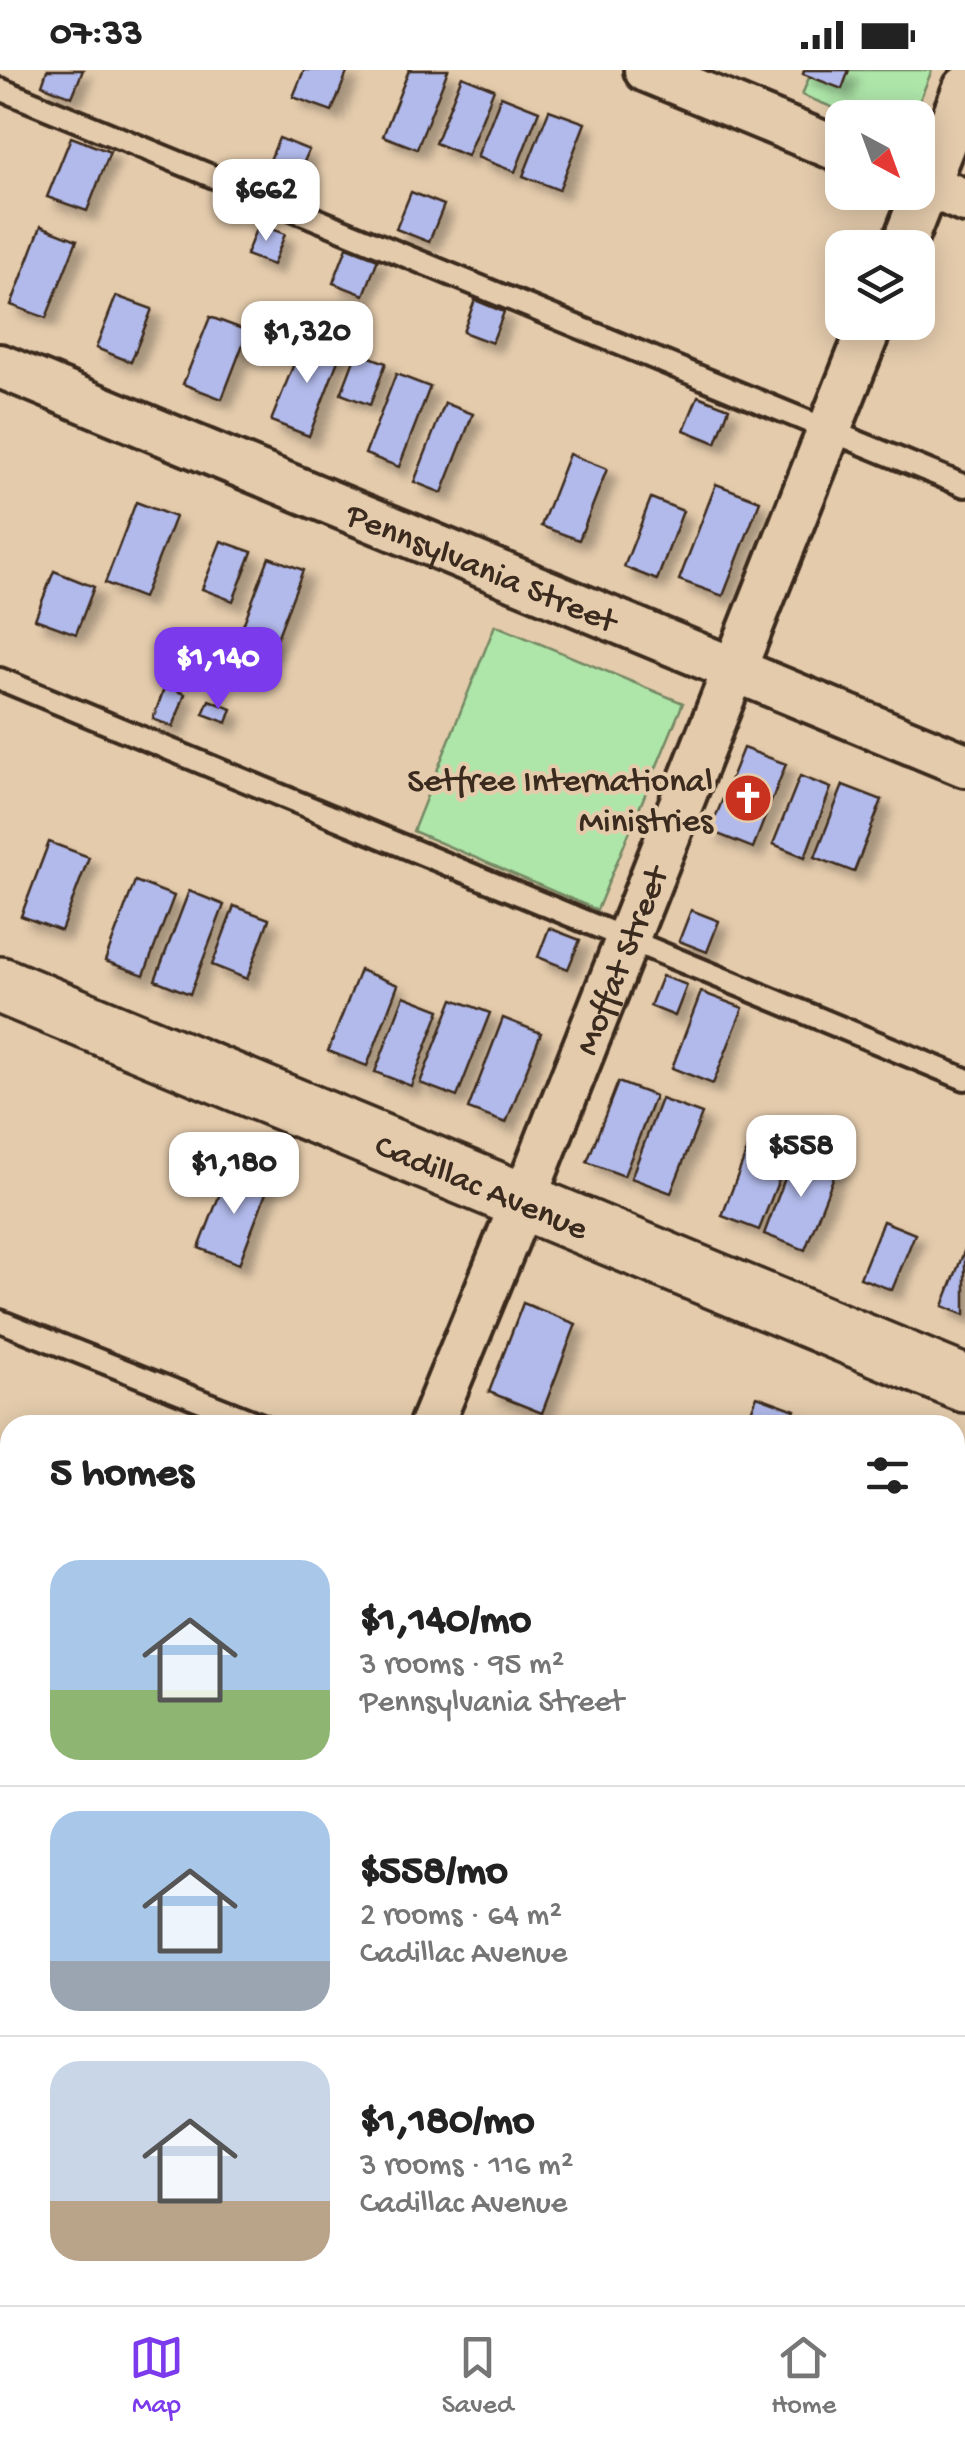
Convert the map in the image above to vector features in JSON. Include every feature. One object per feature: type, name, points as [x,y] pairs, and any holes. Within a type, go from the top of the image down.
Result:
[{"type":"main road","name":"Cadillac Avenue","points":[[0,985],[965,1384]]},
{"type":"street","points":[[646,70],[825,143]]},
{"type":"street","points":[[912,230],[936,189],[965,88]]},
{"type":"street","name":"Moffat Street","points":[[435,1415],[865,340]]},
{"type":"street","name":"Pennsylvania Street","points":[[0,366],[965,765]]},
{"type":"lane","points":[[0,88],[965,486]]},
{"type":"lane","points":[[0,679],[965,1079]]},
{"type":"lane","points":[[0,1321],[237,1415]]},
{"type":"green space","points":[[812,70],[932,70],[920,100],[825,100],[825,104],[802,95]]},
{"type":"green space","points":[[495,625],[683,703],[597,910],[413,831]]},
{"type":"building","points":[[47,70],[83,70],[72,97],[42,85]]},
{"type":"building","points":[[304,70],[348,70],[332,111],[293,97]]},
{"type":"building","points":[[409,70],[448,70],[417,149],[383,136]]},
{"type":"building","points":[[804,70],[849,70],[842,89],[803,74]]},
{"type":"building","points":[[462,76],[494,89],[467,156],[435,143]]},
{"type":"building","points":[[501,96],[539,111],[515,172],[477,157]]},
{"type":"building","points":[[549,110],[585,123],[559,190],[523,176]]},
{"type":"building","points":[[71,137],[110,152],[87,211],[47,197]]},
{"type":"building","points":[[279,138],[309,150],[294,186],[264,175]]},
{"type":"building","points":[[411,192],[444,205],[429,242],[396,229]]},
{"type":"building","points":[[258,224],[285,234],[273,265],[246,255]]},
{"type":"building","points":[[41,226],[77,240],[46,318],[11,305]]},
{"type":"building","points":[[347,247],[378,259],[364,295],[333,283]]},
{"type":"building","points":[[116,296],[152,309],[131,362],[96,348]]},
{"type":"building","points":[[475,300],[504,312],[492,343],[463,332]]},
{"type":"building","points":[[210,317],[248,331],[222,399],[183,384]]},
{"type":"building","points":[[305,336],[342,350],[309,436],[271,421]]},
{"type":"building","points":[[357,352],[386,363],[370,405],[341,394]]},
{"type":"building","points":[[396,374],[430,387],[399,467],[365,454]]},
{"type":"building","points":[[698,396],[729,408],[716,443],[684,430]]},
{"type":"building","points":[[445,403],[473,414],[442,493],[414,482]]},
{"type":"building","points":[[569,454],[607,469],[579,540],[541,526]]},
{"type":"building","points":[[716,484],[760,501],[723,596],[679,580]]},
{"type":"building","points":[[651,498],[683,511],[657,580],[624,567]]},
{"type":"building","points":[[136,502],[175,517],[143,598],[105,583]]},
{"type":"building","points":[[221,541],[252,552],[233,601],[202,589]]},
{"type":"building","points":[[269,557],[303,570],[271,654],[237,641]]},
{"type":"building","points":[[54,571],[94,587],[76,634],[35,619]]},
{"type":"building","points":[[165,686],[185,694],[173,727],[153,719]]},
{"type":"building","points":[[209,700],[232,709],[227,723],[203,714]]},
{"type":"building","name":"Setfree International Ministries","points":[[743,748],[786,764],[753,848],[710,831]]},
{"type":"building","points":[[800,776],[831,788],[805,857],[773,844]]},
{"type":"building","points":[[843,785],[882,800],[854,872],[815,857]]},
{"type":"building","points":[[49,842],[89,857],[61,931],[21,916]]},
{"type":"building","points":[[135,881],[174,896],[144,975],[105,961]]},
{"type":"building","points":[[189,891],[224,905],[190,994],[155,980]]},
{"type":"building","points":[[234,906],[269,919],[247,979],[212,965]]},
{"type":"building","points":[[691,910],[719,921],[707,952],[679,941]]},
{"type":"building","points":[[549,928],[580,940],[568,969],[538,957]]},
{"type":"building","points":[[360,970],[398,985],[367,1066],[328,1051]]},
{"type":"building","points":[[662,976],[687,985],[675,1016],[650,1006]]},
{"type":"building","points":[[701,992],[743,1008],[713,1084],[672,1068]]},
{"type":"building","points":[[404,996],[440,1010],[411,1086],[375,1072]]},
{"type":"building","points":[[453,999],[490,1013],[457,1097],[420,1083]]},
{"type":"building","points":[[503,1018],[541,1033],[506,1123],[468,1109]]},
{"type":"building","points":[[618,1082],[655,1096],[624,1176],[587,1162]]},
{"type":"building","points":[[661,1099],[702,1114],[671,1193],[631,1178]]},
{"type":"building","points":[[753,1135],[791,1149],[759,1230],[722,1216]]},
{"type":"building","points":[[796,1149],[838,1166],[805,1250],[764,1234]]},
{"type":"building","points":[[229,1170],[269,1185],[239,1264],[199,1248]]},
{"type":"building","points":[[883,1221],[915,1234],[892,1290],[860,1278]]},
{"type":"building","points":[[965,1249],[965,1315],[943,1306]]},
{"type":"building","points":[[523,1303],[576,1324],[542,1413],[489,1392]]},
{"type":"building","points":[[757,1396],[795,1410],[793,1415],[750,1415]]},
{"type":"place","name":"Setfree International Ministries","points":[[748,798]]}]
